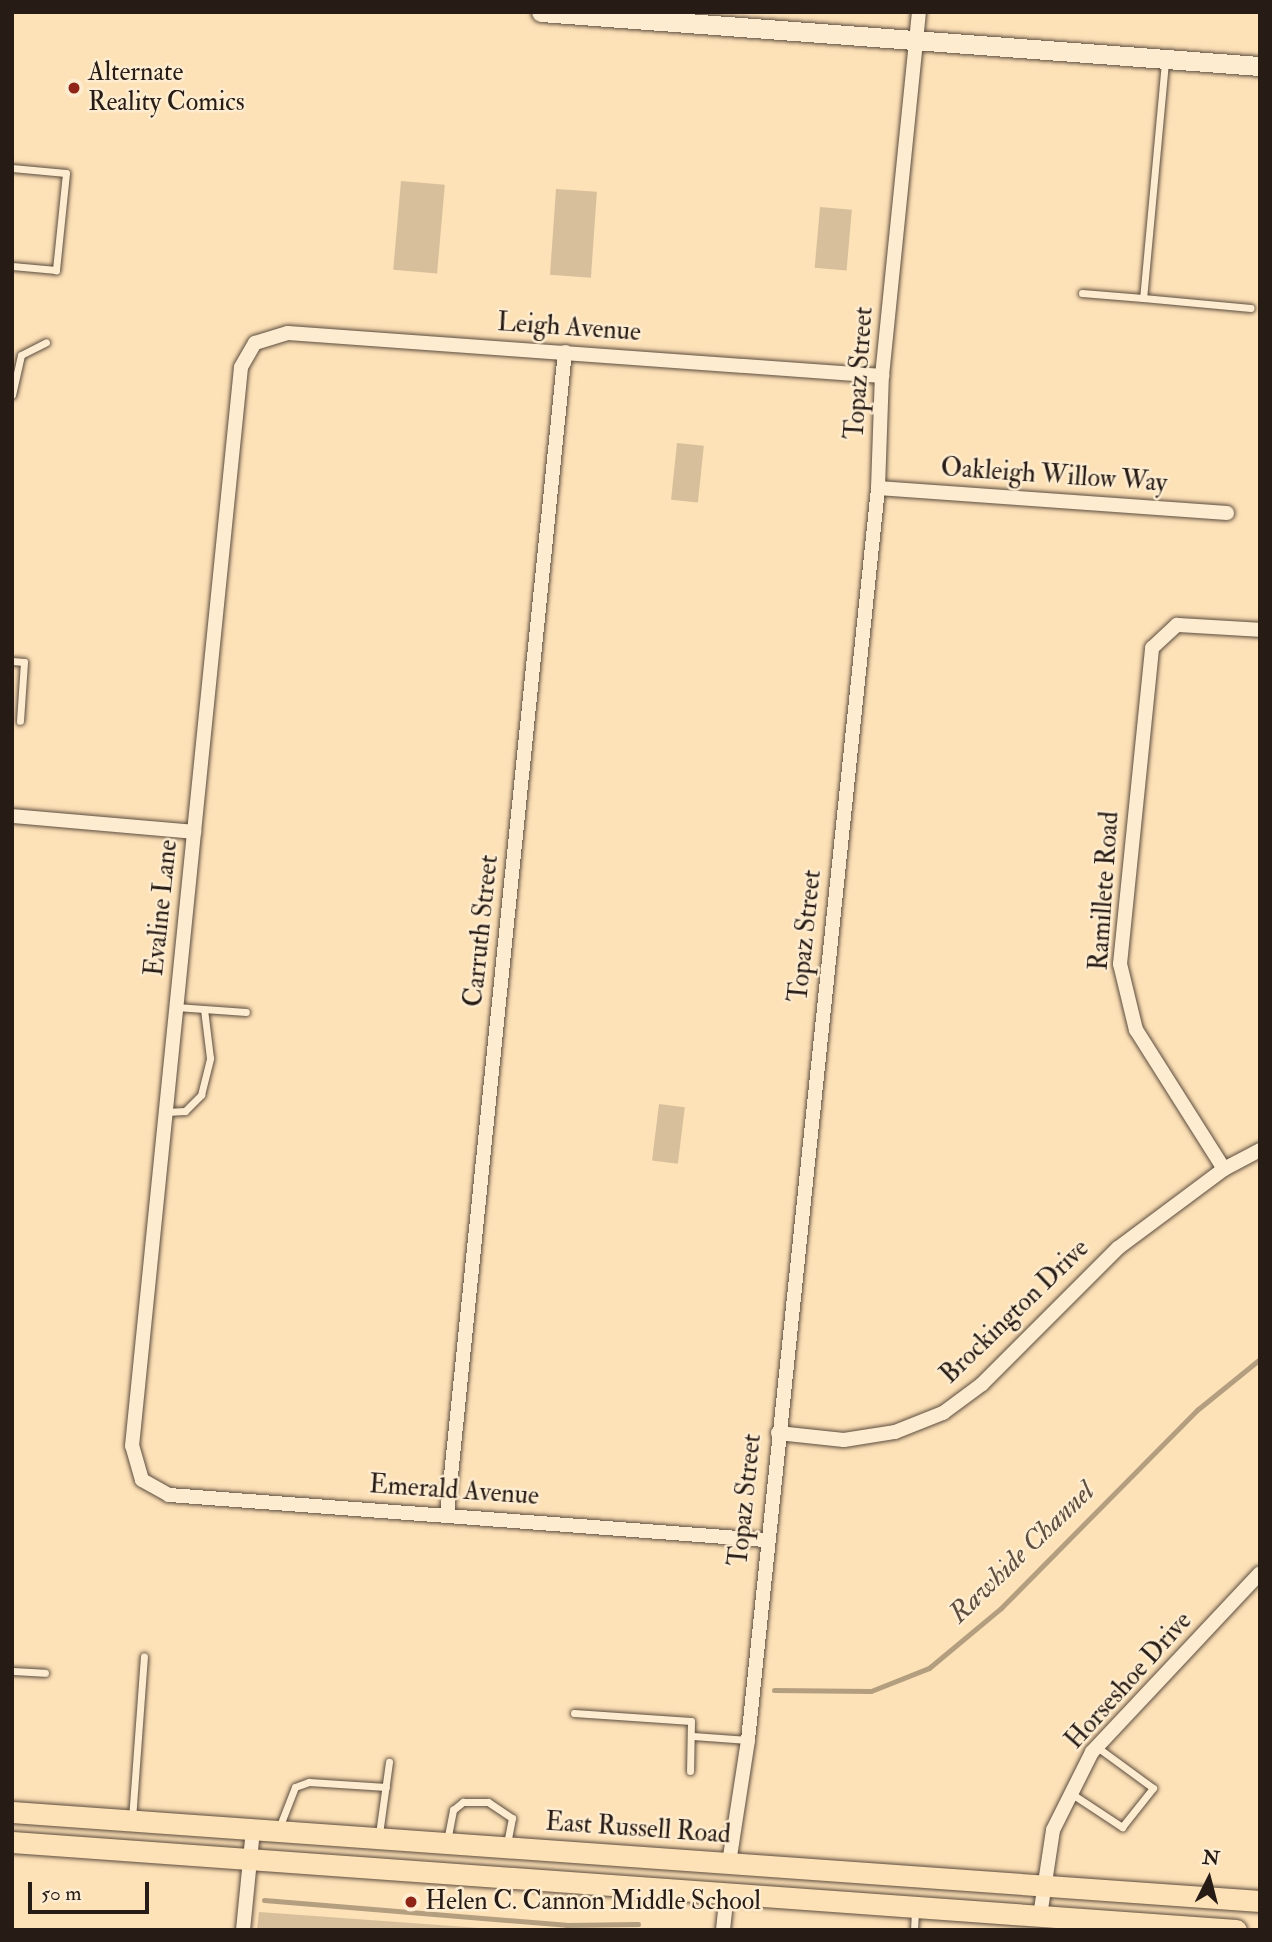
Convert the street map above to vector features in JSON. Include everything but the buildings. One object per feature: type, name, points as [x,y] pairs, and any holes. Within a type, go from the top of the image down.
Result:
[{"type":"main road","points":[[541,12],[1260,66]]},
{"type":"main road","name":"East Russell Road","points":[[12,1812],[1260,1901]]},
{"type":"main road","points":[[180,1854],[184,1824]]},
{"type":"main road","points":[[12,1842],[1236,1930]]},
{"type":"main road","points":[[727,1893],[736,1884],[765,1879],[892,1884],[918,1877]]},
{"type":"street","name":"Topaz Street","points":[[729,1863],[748,1740],[765,1540],[878,488],[882,376],[919,12]]},
{"type":"street","name":"Leigh Avenue","points":[[255,343],[288,333],[882,376]]},
{"type":"street","name":"Evaline Lane","points":[[142,1480],[132,1446],[241,367],[255,343]]},
{"type":"street","name":"Carruth Street","points":[[447,1515],[565,352]]},
{"type":"street","name":"Oakleigh Willow Way","points":[[878,488],[1227,513]]},
{"type":"street","name":"Ramillete Road","points":[[1224,1169],[1136,1030],[1120,964],[1152,648],[1161,634],[1177,625],[1260,630]]},
{"type":"street","points":[[12,817],[194,832]]},
{"type":"street","name":"Brockington Drive","points":[[778,1433],[844,1440],[895,1432],[943,1413],[982,1384],[1118,1248],[1224,1169],[1260,1150]]},
{"type":"street","name":"Emerald Avenue","points":[[142,1480],[169,1495],[765,1540]]},
{"type":"street","name":"Horseshoe Drive","points":[[1040,1916],[1043,1886],[1069,1791],[1097,1747],[1260,1573]]},
{"type":"street","points":[[243,1930],[253,1829]]},
{"type":"street","points":[[723,1930],[727,1893]]},
{"type":"lane","points":[[1143,298],[1166,58]]},
{"type":"lane","points":[[12,168],[66,173],[56,270],[12,266]]},
{"type":"lane","points":[[1082,293],[1251,308]]},
{"type":"lane","points":[[12,395],[21,355],[46,342]]},
{"type":"lane","points":[[12,660],[24,662],[20,721]]},
{"type":"lane","points":[[176,1007],[246,1012]]},
{"type":"lane","points":[[166,1112],[185,1111],[201,1095],[210,1058],[204,1009]]},
{"type":"lane","points":[[132,1821],[144,1656]]},
{"type":"lane","points":[[12,1671],[44,1673]]},
{"type":"lane","points":[[574,1713],[691,1721],[693,1736],[690,1771]]},
{"type":"lane","points":[[693,1736],[748,1740]]},
{"type":"lane","points":[[1069,1791],[1122,1827],[1153,1788],[1097,1747]]},
{"type":"lane","points":[[378,1838],[389,1762]]},
{"type":"lane","points":[[278,1831],[296,1787],[309,1782],[386,1787]]},
{"type":"lane","points":[[447,1843],[453,1810],[463,1802],[488,1802],[512,1818],[506,1847]]},
{"type":"lane","points":[[914,1930],[915,1907]]},
{"type":"shaded area","points":[[401,181],[445,185],[437,273],[393,270]]},
{"type":"shaded area","points":[[556,189],[597,192],[591,278],[550,275]]},
{"type":"shaded area","points":[[820,207],[852,210],[847,271],[815,268]]},
{"type":"shaded area","points":[[677,443],[704,446],[698,503],[671,500]]},
{"type":"shaded area","points":[[659,1104],[685,1107],[678,1164],[652,1161]]},
{"type":"shaded area","points":[[259,1912],[508,1930],[257,1930]]},
{"type":"waterway","name":"Rawhide Channel","points":[[774,1690],[871,1691],[929,1668],[1001,1608],[1197,1410],[1260,1359]]},
{"type":"waterway","name":"Rawhide Channel","points":[[264,1900],[566,1925],[638,1924]]},
{"type":"place","name":"Alternate Reality Comics","points":[[74,88]]},
{"type":"place","name":"Helen C. Cannon Middle School","points":[[411,1902]]}]
